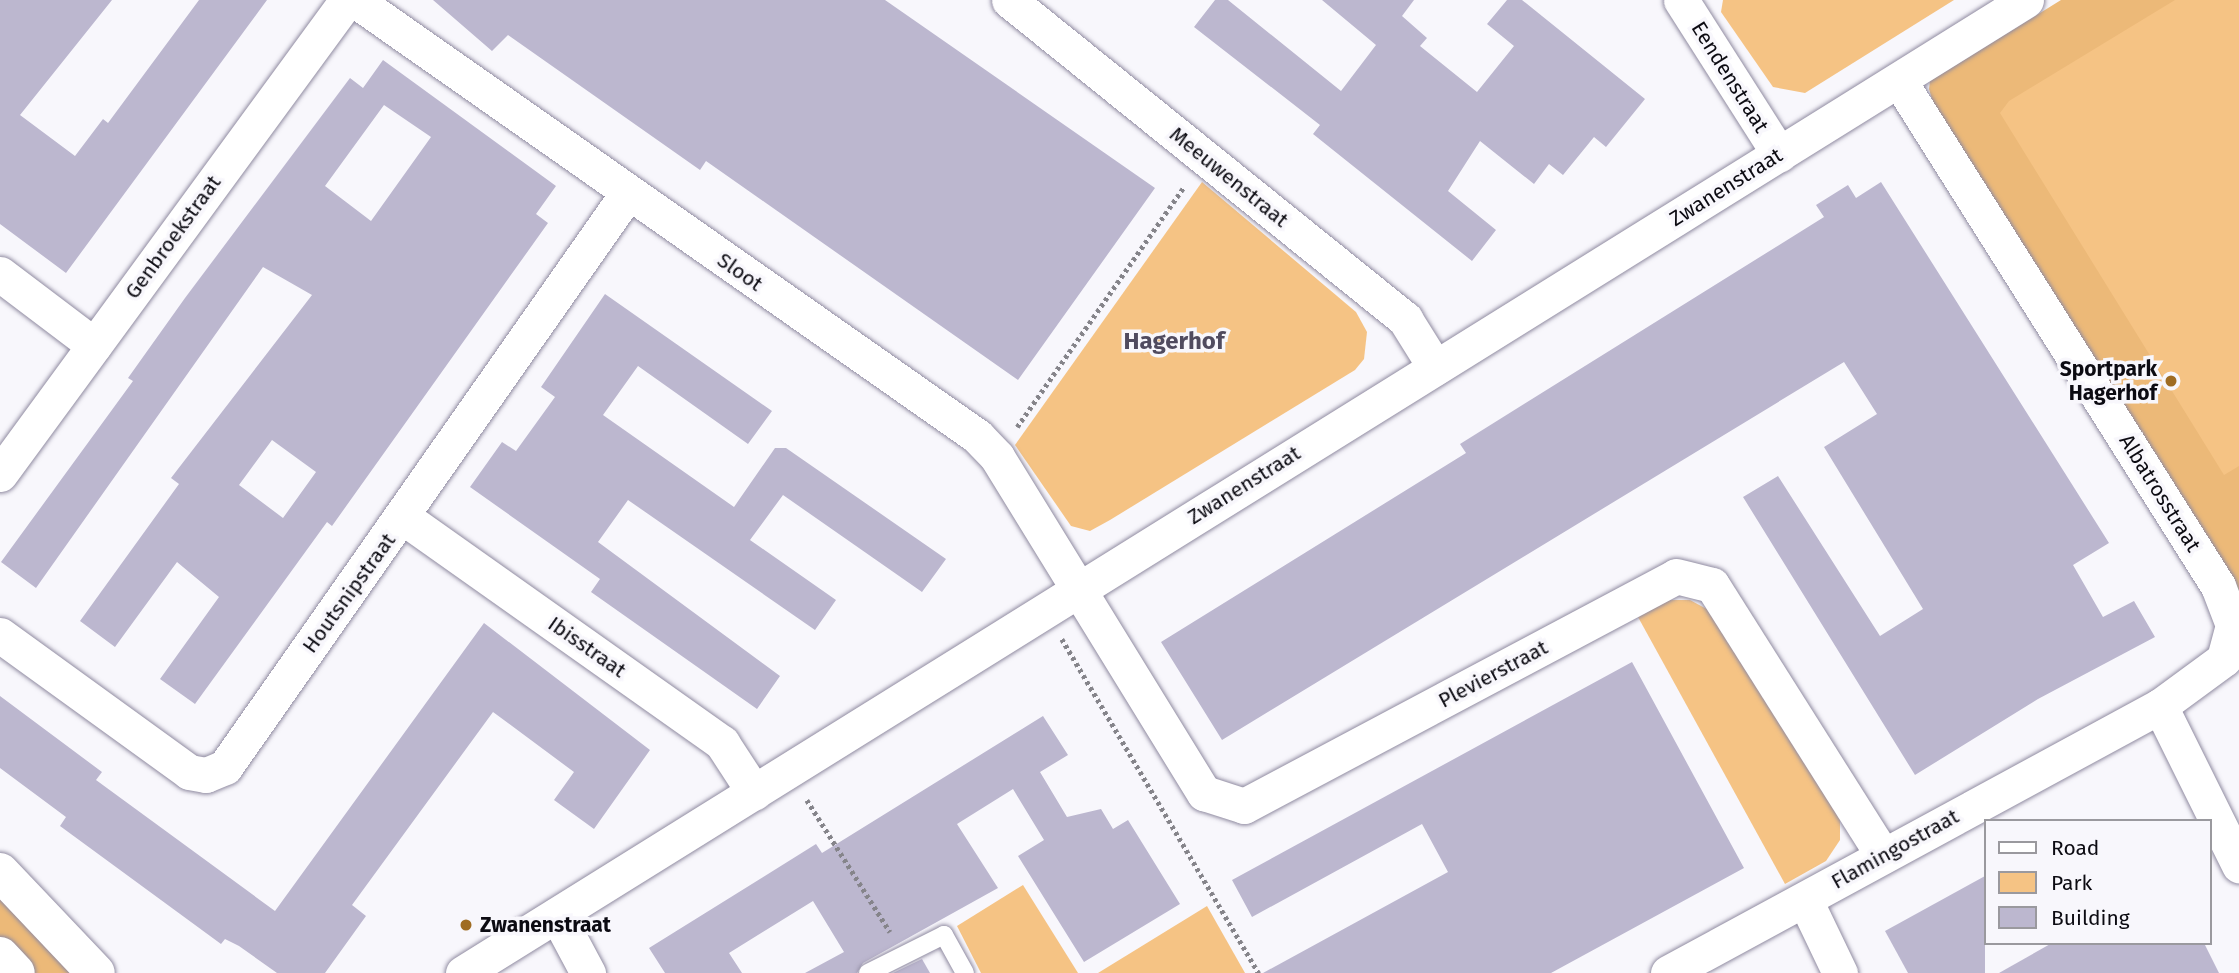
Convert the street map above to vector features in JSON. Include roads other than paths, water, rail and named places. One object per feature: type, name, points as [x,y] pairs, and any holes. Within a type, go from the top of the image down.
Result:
[{"type":"street","name":"Genbroekstraat","points":[[0,474],[347,0]]},
{"type":"street","name":"Sloot","points":[[355,0],[627,194],[977,436],[997,457],[1077,589]]},
{"type":"street","name":"Meeuwenstraat","points":[[1009,0],[1405,319],[1435,367]]},
{"type":"street","name":"Eendenstraat","points":[[1681,0],[1779,154]]},
{"type":"street","name":"Zwanenstraat","points":[[463,973],[1435,367],[1900,82],[2026,0]]},
{"type":"street","name":"Albatrosstraat","points":[[1900,82],[2218,586],[2233,625],[2224,659],[2160,706]]},
{"type":"street","name":"Houtsnipstraat","points":[[0,635],[189,772],[206,775],[225,767],[404,517],[627,194]]},
{"type":"street","points":[[0,274],[94,345]]},
{"type":"street","name":"Ibisstraat","points":[[404,517],[722,743],[754,792]]},
{"type":"street","name":"Plevierstraat","points":[[1077,589],[1204,793],[1244,806],[1676,576],[1712,585],[1883,855]]},
{"type":"street","points":[[2160,706],[2239,864]]},
{"type":"street","name":"Flamingostraat","points":[[1668,973],[2160,706]]},
{"type":"street","points":[[0,872],[96,973]]},
{"type":"street","points":[[1805,900],[1840,973]]},
{"type":"street","points":[[557,915],[588,973]]},
{"type":"street","points":[[0,956],[16,973]]},
{"type":"lane","points":[[868,973],[904,953],[944,936],[965,973]]},
{"type":"place","name":"Sportpark Hagerhof","points":[[2171,381]]},
{"type":"place","name":"Zwanenstraat","points":[[466,925]]},
{"type":"district","name":"Hagerhof","points":[[1174,342]]}]
